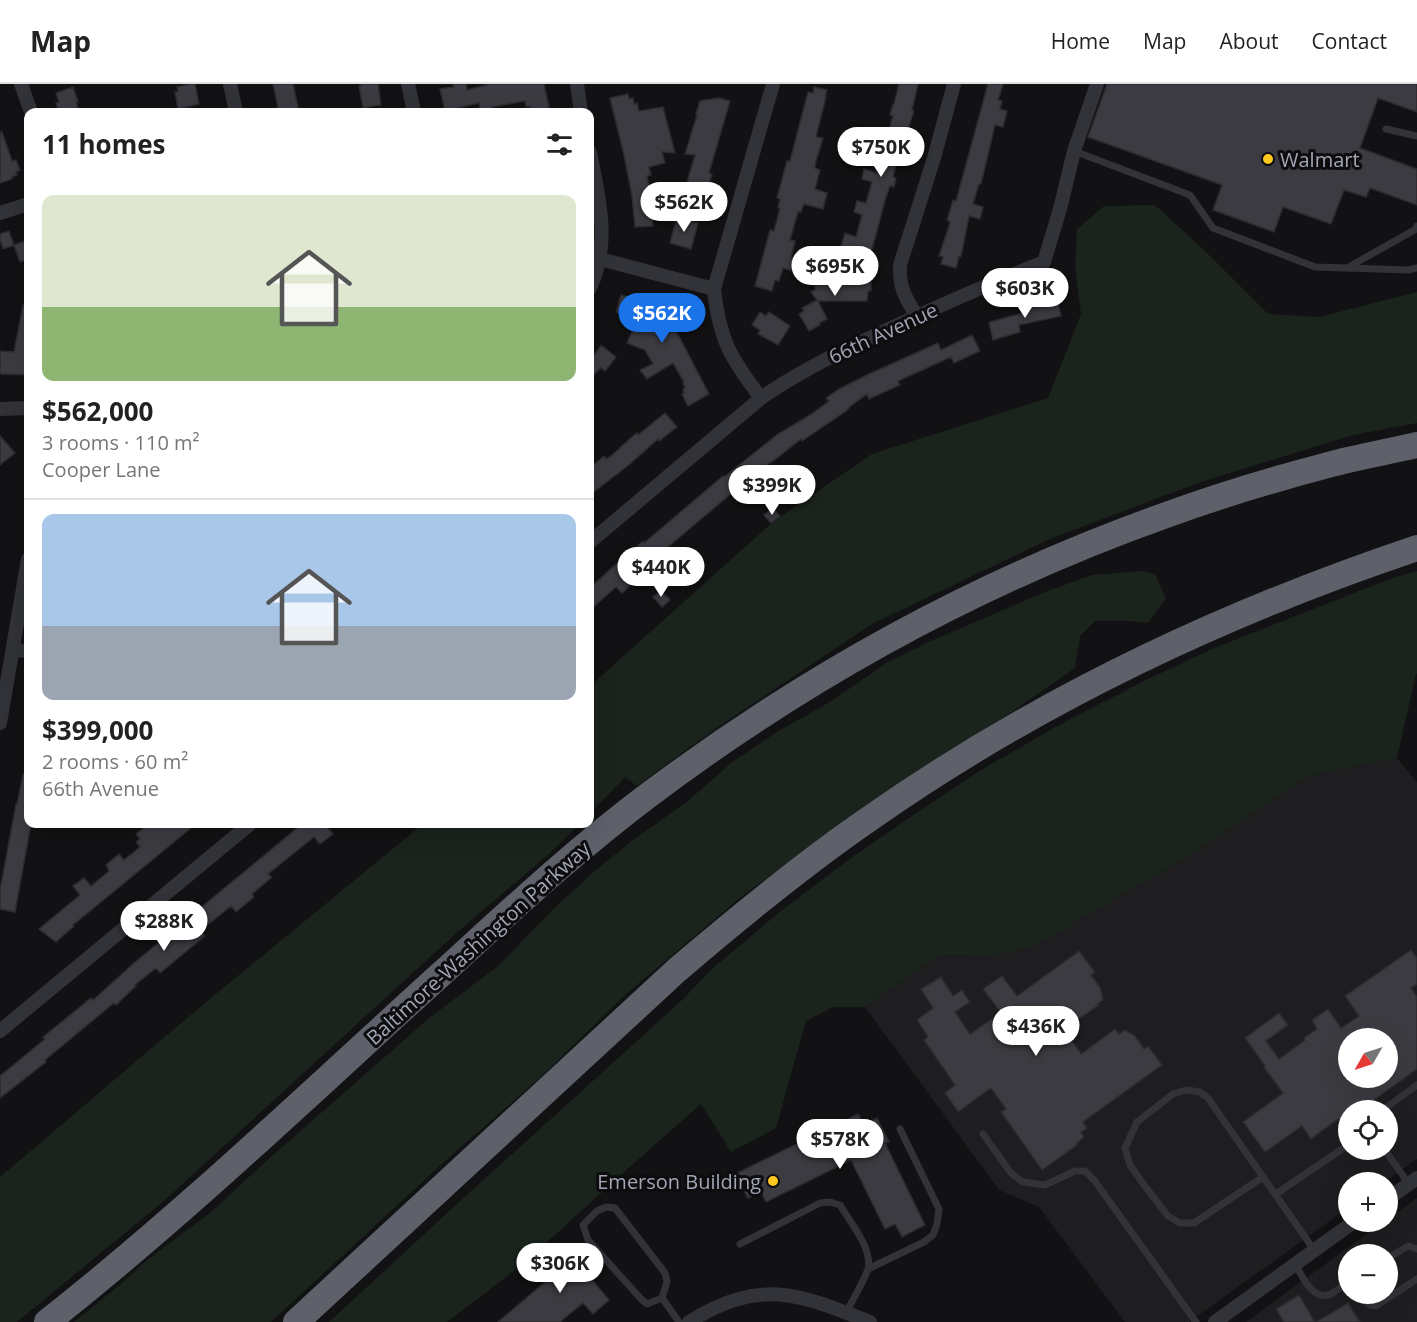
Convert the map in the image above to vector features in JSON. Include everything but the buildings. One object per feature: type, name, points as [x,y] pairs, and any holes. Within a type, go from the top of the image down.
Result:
[{"type":"highway","name":"Baltimore-Washington Parkway","points":[[47,1322],[106,1276],[180,1212],[580,850],[683,770],[788,699],[868,651],[940,612],[1090,544],[1170,513],[1245,489],[1330,464],[1417,446]]},
{"type":"highway","points":[[296,1322],[677,970],[738,918],[870,818],[1006,731],[1140,659],[1282,597],[1417,548]]},
{"type":"street","points":[[21,84],[30,108]]},
{"type":"street","points":[[230,84],[235,108]]},
{"type":"street","points":[[408,84],[413,108]]},
{"type":"street","points":[[577,84],[580,108]]},
{"type":"street","points":[[761,398],[738,367],[727,347],[718,319],[714,289],[773,84]]},
{"type":"street","points":[[917,316],[899,279],[900,265],[934,158],[954,84]]},
{"type":"street","name":"66th Avenue","points":[[594,539],[761,398],[780,385],[835,354],[1044,262],[1074,151],[1097,84]]},
{"type":"street","points":[[594,173],[602,222],[600,259],[594,276]]},
{"type":"street","points":[[0,213],[24,205]]},
{"type":"street","points":[[600,259],[714,289]]},
{"type":"street","points":[[0,409],[24,408]]},
{"type":"street","points":[[0,723],[24,583]]},
{"type":"street","points":[[13,650],[24,651]]},
{"type":"street","points":[[0,1031],[245,828]]},
{"type":"street","points":[[1398,1191],[1413,1181]]},
{"type":"street","points":[[1215,1322],[1339,1232]]},
{"type":"street","points":[[688,1322],[722,1304],[764,1293],[808,1299],[870,1322]]},
{"type":"lane","points":[[1386,129],[1417,136]]},
{"type":"lane","points":[[1074,151],[1190,195],[1213,228],[1315,267],[1408,270],[1417,268]]},
{"type":"lane","points":[[1347,268],[1416,229],[1417,226]]},
{"type":"lane","points":[[1397,1100],[1417,1085]]},
{"type":"lane","points":[[1263,1177],[1194,1223],[1180,1223],[1168,1216],[1147,1189],[1130,1165],[1125,1148],[1137,1122],[1173,1094],[1186,1090],[1200,1092],[1208,1098],[1314,1250]]},
{"type":"lane","points":[[868,1269],[924,1242],[933,1235],[938,1224],[939,1209],[900,1129]]},
{"type":"lane","points":[[983,1134],[1011,1173],[1023,1182],[1045,1185],[1075,1171],[1085,1171],[1094,1180],[1196,1322]]},
{"type":"lane","points":[[1276,1194],[1338,1152]]},
{"type":"lane","points":[[1394,1160],[1413,1181]]},
{"type":"lane","points":[[740,1244],[820,1203],[830,1202],[840,1205],[869,1256],[868,1269],[846,1313]]},
{"type":"lane","points":[[606,1207],[615,1208],[665,1273],[667,1282],[662,1298],[647,1304],[588,1239],[583,1225],[597,1211],[606,1207]]},
{"type":"lane","points":[[1398,1252],[1408,1246],[1417,1249]]},
{"type":"lane","points":[[1294,1264],[1312,1291],[1320,1295],[1329,1294],[1338,1288]]},
{"type":"lane","points":[[1398,1292],[1417,1280]]},
{"type":"lane","points":[[662,1298],[679,1322]]},
{"type":"shaded area","points":[[1155,205],[1268,314],[1319,317],[1417,292],[1417,423],[1353,435],[1198,483],[1050,539],[872,624],[708,734],[637,786],[625,777],[594,810],[594,682],[774,521],[872,454],[1048,398],[1081,314],[1075,266],[1077,229],[1104,206]]},
{"type":"shaded area","points":[[1142,571],[1155,574],[1166,598],[1148,623],[1095,621],[1080,636],[1075,668],[1006,716],[856,812],[741,897],[625,995],[543,1075],[444,1162],[271,1322],[74,1322],[147,1260],[211,1212],[428,1019],[498,966],[553,909],[597,869],[688,801],[732,762],[777,732],[833,700],[886,663],[931,641],[1042,593],[1092,575]]},
{"type":"shaded area","points":[[1417,571],[1417,674],[1397,758],[1309,776],[1186,858],[1032,948],[986,956],[940,955],[865,1007],[833,1007],[806,1021],[776,1128],[731,1152],[701,1104],[522,1265],[447,1322],[329,1322],[680,1002],[713,968],[782,910],[855,855],[986,767],[1068,720],[1148,679],[1214,648],[1392,578]]},
{"type":"shaded area","points":[[1397,758],[1417,782],[1417,1159],[1398,1173],[1338,1172],[1338,1215],[1189,1322],[1125,1322],[1039,1207],[999,1190],[865,1007],[940,955],[986,956],[1116,898],[1186,858],[1309,776]]},
{"type":"shaded area","points":[[418,828],[576,828],[452,937],[164,1201],[17,1322],[0,1322],[0,1177],[200,1007]]},
{"type":"shaded area","points":[[1417,1198],[1417,1322],[1246,1322],[1338,1255],[1338,1304],[1398,1304],[1398,1244],[1353,1244],[1369,1232],[1398,1232],[1398,1212]]},
{"type":"place","name":"Walmart","points":[[1268,159]]},
{"type":"place","name":"Emerson Building","points":[[773,1181]]}]
